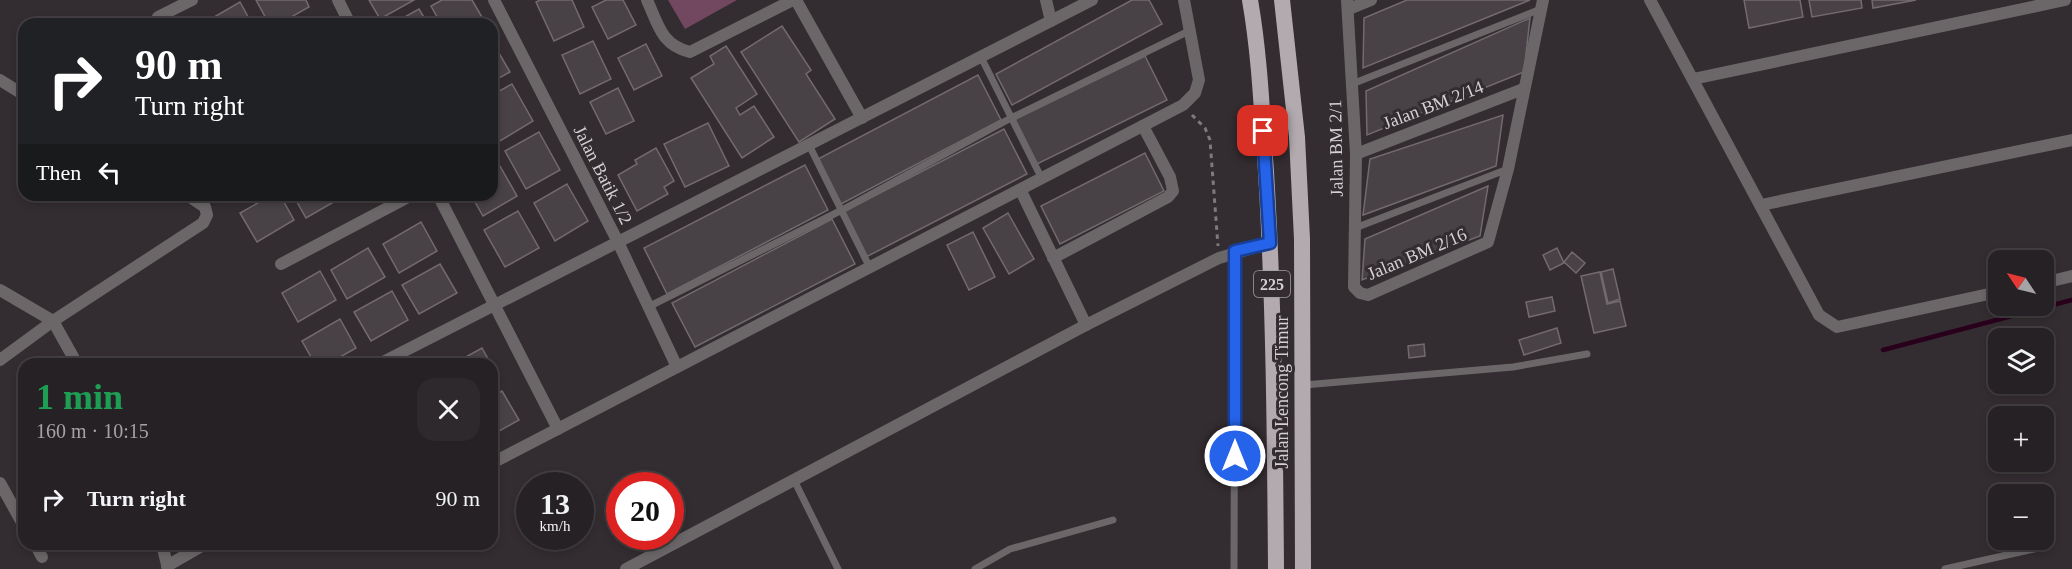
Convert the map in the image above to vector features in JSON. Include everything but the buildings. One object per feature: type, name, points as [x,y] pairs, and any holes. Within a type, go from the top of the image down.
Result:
[{"type":"highway","name":"Jalan Lencong Timur","points":[[1250,0],[1257,42],[1270,243],[1275,389],[1275,569]]},
{"type":"highway","name":"Jalan Lencong Timur","points":[[1282,0],[1297,137],[1300,205],[1303,569]]},
{"type":"street","points":[[158,17],[192,0]]},
{"type":"street","points":[[338,0],[347,18]]},
{"type":"street","name":"Jalan Batik 1/2","points":[[494,0],[618,242],[677,367]]},
{"type":"street","points":[[646,0],[664,38],[676,48],[690,52],[795,0],[862,118]]},
{"type":"street","points":[[1046,0],[1051,21]]},
{"type":"street","points":[[391,358],[1092,0]]},
{"type":"street","points":[[498,461],[1183,105],[1195,93],[1199,80],[1184,0]]},
{"type":"street","points":[[1348,4],[1371,0]]},
{"type":"street","points":[[1650,0],[1819,315],[1837,327],[1988,294]]},
{"type":"street","points":[[1693,79],[2065,0]]},
{"type":"street","name":"Jalan BM 2/1","points":[[1348,4],[1356,154],[1354,287],[1360,293]]},
{"type":"street","points":[[1508,169],[1542,4]]},
{"type":"street","points":[[0,80],[18,91]]},
{"type":"street","name":"Jalan BM 2/14","points":[[1356,154],[1523,89]]},
{"type":"street","points":[[1053,258],[1168,197],[1173,191],[1170,177],[1143,126]]},
{"type":"street","points":[[1761,205],[2072,140]]},
{"type":"street","name":"Jalan BM 2/16","points":[[1360,293],[1368,296],[1488,242],[1508,169]]},
{"type":"street","points":[[1021,191],[1086,325]]},
{"type":"street","points":[[0,360],[53,321],[203,223],[207,215],[205,207],[196,201]]},
{"type":"street","points":[[281,264],[401,201]]},
{"type":"street","points":[[441,201],[558,429]]},
{"type":"street","points":[[626,569],[1086,325],[1219,258],[1235,251],[1270,243]]},
{"type":"street","points":[[2054,280],[2072,276]]},
{"type":"street","points":[[0,290],[53,321],[74,358]]},
{"type":"street","points":[[0,483],[18,515]]},
{"type":"street","points":[[38,550],[42,557]]},
{"type":"street","points":[[163,550],[167,567],[196,550]]},
{"type":"lane","points":[[1352,84],[1542,4]]},
{"type":"lane","points":[[648,307],[842,210],[1011,118],[1191,30]]},
{"type":"lane","points":[[981,57],[1042,179]]},
{"type":"lane","points":[[810,145],[870,268]]},
{"type":"lane","points":[[1355,228],[1508,169]]},
{"type":"lane","points":[[1234,569],[1235,251]]},
{"type":"lane","points":[[1301,385],[1514,367],[1587,354]]},
{"type":"lane","points":[[795,480],[838,569]]},
{"type":"lane","points":[[975,569],[1010,549],[1113,520]]},
{"type":"lane","points":[[1946,569],[1965,567],[2031,550]]},
{"type":"path","points":[[1183,105],[1205,128],[1210,140],[1219,258]]},
{"type":"shaded area","points":[[668,0],[737,0],[685,29]]},
{"type":"waterway","points":[[1883,350],[2072,300]]},
{"type":"route","points":[[1235,456],[1235,251],[1270,243],[1263,131]]}]
